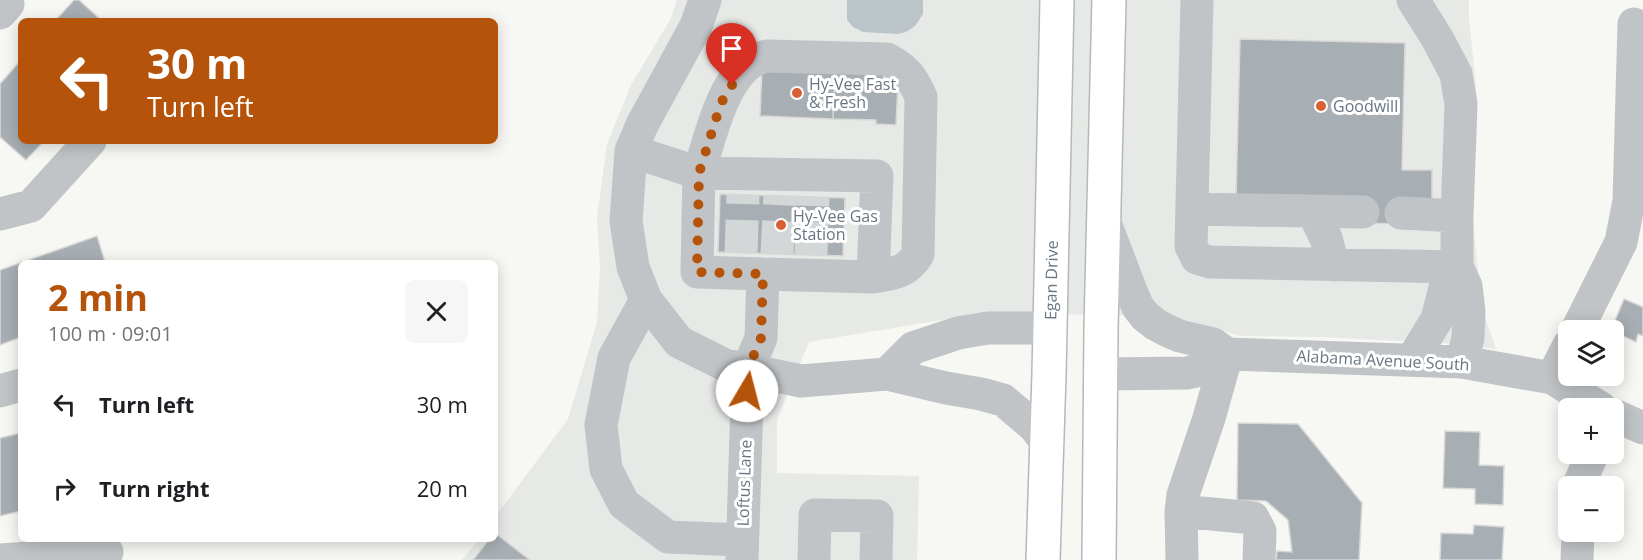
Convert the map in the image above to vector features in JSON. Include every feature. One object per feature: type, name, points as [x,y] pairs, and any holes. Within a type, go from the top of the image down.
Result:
[{"type":"highway","name":"Egan Drive","points":[[1043,560],[1057,0]]},
{"type":"highway","points":[[1099,560],[1100,375],[1109,0]]},
{"type":"highway","points":[[1049,328],[1101,329]]},
{"type":"highway","points":[[1049,374],[1100,375]]},
{"type":"street","points":[[705,0],[696,26],[642,125],[631,151],[626,221],[633,267],[646,300],[680,342],[725,365],[801,381],[887,374],[981,394],[1003,400],[1035,427],[1047,443]]},
{"type":"street","points":[[1197,0],[1191,246],[1197,258],[1210,262],[1457,267]]},
{"type":"street","points":[[1400,0],[1413,0],[1456,74],[1461,104],[1457,267],[1466,285],[1469,312],[1468,338],[1462,362]]},
{"type":"street","points":[[1582,320],[1621,242],[1629,201],[1634,24]]},
{"type":"street","points":[[759,57],[887,59],[902,68],[915,83],[921,97],[918,254],[913,264],[900,272],[873,277],[810,265],[759,266],[697,272],[699,173],[721,103],[740,72],[751,61],[759,57]]},
{"type":"street","points":[[0,214],[31,206],[87,144]]},
{"type":"street","points":[[631,151],[699,173],[743,184],[813,186],[877,176],[873,277]]},
{"type":"street","points":[[1192,209],[1363,212]]},
{"type":"street","points":[[1313,212],[1326,238],[1333,265]]},
{"type":"street","points":[[1401,213],[1457,216]]},
{"type":"street","name":"Alabama Avenue South","points":[[1104,220],[1131,291],[1145,316],[1168,331],[1213,345],[1227,354],[1462,362],[1552,378],[1585,398]]},
{"type":"street","points":[[748,369],[761,338],[759,266]]},
{"type":"street","points":[[1412,360],[1437,319],[1446,284],[1457,267]]},
{"type":"street","points":[[646,300],[614,358],[601,424],[606,469],[624,504],[668,537],[742,550]]},
{"type":"street","points":[[887,374],[913,348],[958,333],[988,328],[1049,328]]},
{"type":"street","points":[[1100,375],[1187,373],[1201,370],[1227,354]]},
{"type":"street","points":[[1182,560],[1183,495],[1209,418],[1227,354]]},
{"type":"street","points":[[1552,378],[1558,366]]},
{"type":"street","name":"Loftus Lane","points":[[742,550],[748,369]]},
{"type":"street","points":[[0,391],[18,386]]},
{"type":"street","points":[[1624,419],[1643,428]]},
{"type":"street","points":[[1182,511],[1253,518],[1260,531],[1259,560]]},
{"type":"street","points":[[813,560],[815,515],[825,515],[877,516],[876,560]]},
{"type":"street","points":[[1577,560],[1578,542]]},
{"type":"street","points":[[0,560],[107,552]]},
{"type":"shaded area","points":[[677,0],[1469,0],[1476,85],[1472,213],[1482,309],[1496,349],[1425,341],[1240,336],[1173,316],[984,313],[809,342],[777,420],[777,473],[919,476],[917,560],[462,560],[477,542],[498,542],[498,513],[568,419],[597,322],[600,268],[597,217],[607,144],[631,85],[670,20]]},
{"type":"shaded area","points":[[847,0],[923,0],[923,14],[915,26],[906,32],[897,34],[863,32],[853,27],[847,20]]},
{"type":"building","points":[[74,0],[79,0],[99,18],[58,18]]},
{"type":"building","name":"Goodwill","points":[[1240,39],[1405,43],[1402,170],[1432,170],[1432,201],[1401,224],[1363,223],[1236,196]]},
{"type":"building","points":[[18,63],[18,144],[41,144],[26,160],[0,137],[0,84]]},
{"type":"building","name":"Hy-Vee Fast & Fresh","points":[[762,66],[835,70],[833,119],[760,116]]},
{"type":"building","points":[[835,70],[884,70],[883,84],[898,84],[896,125],[876,124],[876,120],[833,119]]},
{"type":"building","name":"Hy-Vee Gas Station","points":[[720,194],[845,198],[843,256],[718,252]]},
{"type":"building","points":[[97,236],[104,260],[29,260]]},
{"type":"building","points":[[18,264],[18,338],[0,345],[0,270]]},
{"type":"building","points":[[1624,299],[1643,307],[1643,336],[1638,334],[1636,342],[1624,337],[1624,320],[1615,320]]},
{"type":"building","points":[[1238,423],[1298,424],[1362,503],[1359,560],[1276,560],[1277,551],[1292,552],[1288,520],[1266,501],[1237,500]]},
{"type":"building","points":[[1445,431],[1480,432],[1479,465],[1504,466],[1503,505],[1475,504],[1475,489],[1443,488]]},
{"type":"building","points":[[18,434],[18,512],[0,516],[0,438]]},
{"type":"building","points":[[1474,525],[1504,527],[1502,560],[1440,560],[1441,533],[1473,534]]},
{"type":"building","points":[[498,535],[530,560],[473,560],[487,542],[498,542]]},
{"type":"tunnel","points":[[741,253],[743,195]]},
{"type":"tunnel","points":[[777,254],[780,196]]},
{"type":"tunnel","points":[[811,255],[813,197]]},
{"type":"place","name":"Hy-Vee Fast & Fresh","points":[[797,93]]},
{"type":"place","name":"Goodwill","points":[[1321,106]]},
{"type":"place","name":"Hy-Vee Gas Station","points":[[781,225]]},
{"type":"route","points":[[732,85],[721,103],[699,173],[697,272],[763,274],[761,338],[748,369],[747,391]]}]
